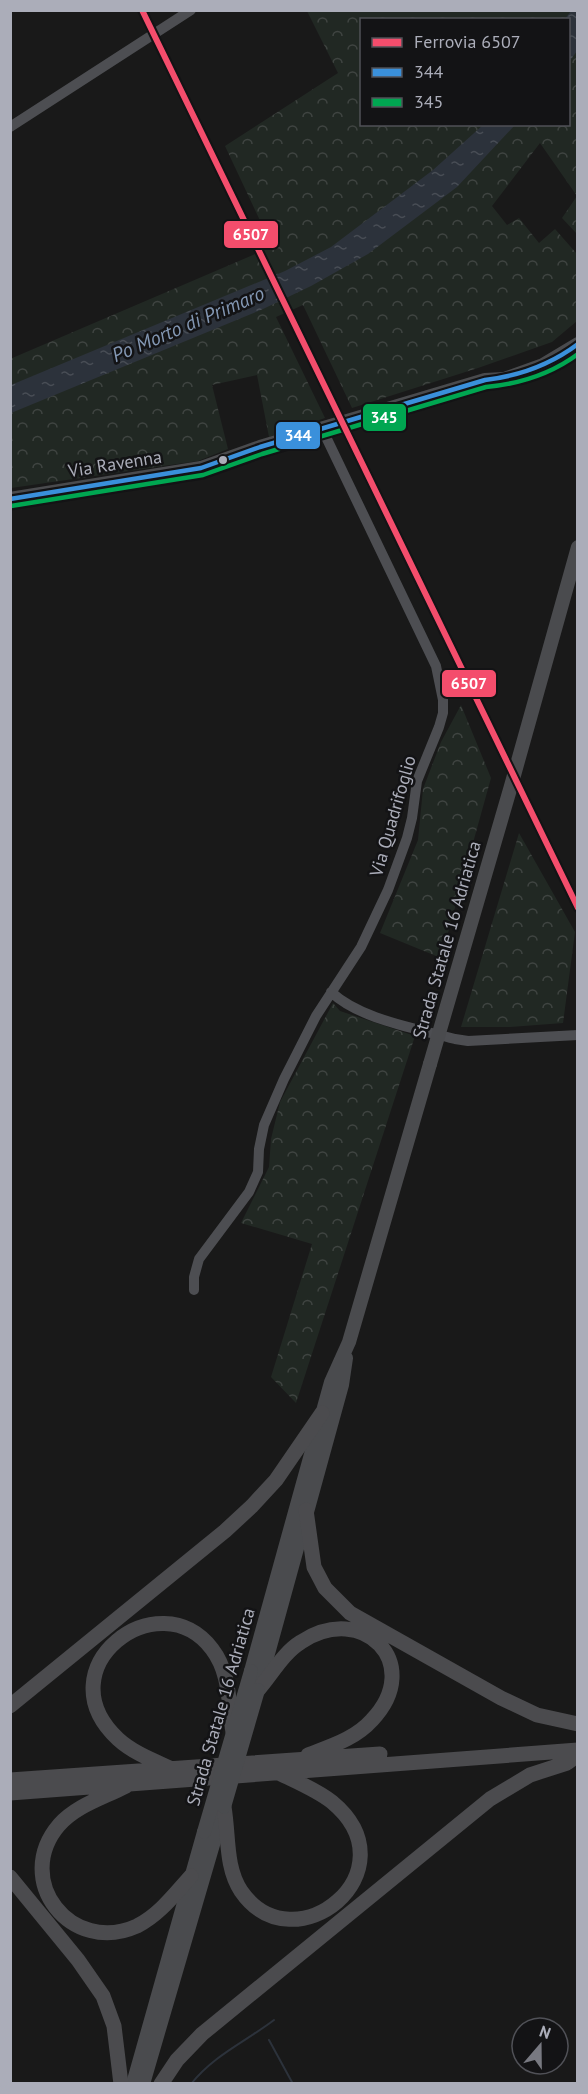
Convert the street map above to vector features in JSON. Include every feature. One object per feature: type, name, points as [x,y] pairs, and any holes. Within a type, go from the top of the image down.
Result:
[{"type":"highway","points":[[10,1706],[246,1512],[276,1480],[322,1413]]},
{"type":"highway","points":[[306,1510],[314,1567],[325,1588],[350,1613],[501,1698],[537,1714],[578,1724]]},
{"type":"highway","points":[[170,1768],[125,1745],[106,1725],[98,1711],[93,1687],[95,1672],[101,1658],[112,1644],[136,1630],[154,1624],[171,1624],[190,1631],[204,1640],[216,1655],[223,1671],[229,1691],[233,1732]]},
{"type":"highway","points":[[258,1690],[263,1670],[321,1631],[342,1628],[359,1631],[374,1638],[385,1650],[393,1676],[389,1696],[372,1721],[340,1743],[297,1760]]},
{"type":"highway","points":[[10,1780],[578,1739]]},
{"type":"highway","points":[[10,1792],[578,1750]]},
{"type":"highway","points":[[161,2084],[186,2049],[202,2034],[490,1799],[530,1775],[567,1763],[578,1755]]},
{"type":"highway","points":[[224,1807],[232,1874],[242,1892],[256,1908],[276,1917],[297,1918],[319,1914],[337,1903],[350,1888],[359,1869],[357,1840],[348,1821],[333,1803],[279,1773]]},
{"type":"highway","points":[[132,1783],[85,1804],[69,1816],[54,1832],[45,1849],[43,1859],[43,1880],[48,1896],[60,1914],[76,1926],[96,1932],[114,1932],[137,1926],[158,1913],[191,1876]]},
{"type":"highway","points":[[10,1877],[78,1960],[103,1996],[114,2026],[121,2084]]},
{"type":"main road","name":"Via Ravenna","points":[[10,499],[171,474],[224,461],[266,454],[488,387],[553,360],[577,354]]},
{"type":"main road","name":"Via Ravenna","points":[[224,461],[260,447],[485,380],[503,379]]},
{"type":"main road","name":"Strada Statale 16 Adriatica","points":[[143,2084],[233,1732],[263,1670],[342,1385],[349,1342],[578,547]]},
{"type":"main road","name":"Strada Statale 16 Adriatica","points":[[263,1670],[322,1413],[331,1382],[349,1342]]},
{"type":"main road","name":"Strada Statale 16 Adriatica","points":[[133,2084],[191,1876],[224,1807],[258,1690]]},
{"type":"street","points":[[10,127],[191,10]]},
{"type":"street","name":"Via Quadrifoglio","points":[[194,1290],[194,1277],[200,1259],[249,1192],[258,1172],[259,1149],[272,1104],[316,1016],[361,947],[388,890],[407,838],[417,781],[443,713],[443,700],[436,666],[326,436]]},
{"type":"street","points":[[331,992],[343,1003],[362,1012],[455,1039],[468,1041],[578,1035]]},
{"type":"green space","points":[[307,11],[577,11],[577,196],[540,143],[492,206],[507,225],[519,218],[539,243],[555,229],[577,254],[577,321],[552,342],[352,408],[303,305],[276,317],[325,418],[269,437],[257,375],[212,385],[228,449],[198,461],[11,488],[10,359],[253,255],[271,244],[225,146],[338,73]]},
{"type":"green space","points":[[577,196],[577,234],[562,218]]},
{"type":"green space","points":[[461,705],[491,778],[441,958],[380,933],[418,840],[423,789],[441,742]]},
{"type":"green space","points":[[519,833],[575,932],[563,1023],[510,1027],[461,1027]]},
{"type":"green space","points":[[333,1003],[340,1011],[415,1036],[296,1403],[271,1377],[312,1244],[241,1223],[269,1167],[271,1139],[280,1102]]},
{"type":"water","points":[[571,11],[577,11],[577,51],[570,61],[570,18],[566,18]]},
{"type":"water","name":"Po Morto di Primaro","points":[[482,126],[514,126],[457,187],[368,254],[311,286],[263,309],[11,413],[11,385],[285,271],[331,247],[433,170]]},
{"type":"pier","points":[[273,273],[287,301],[280,304],[266,275]]},
{"type":"waterway","points":[[191,2084],[220,2057],[274,2020]]},
{"type":"waterway","points":[[269,2040],[293,2084]]},
{"type":"rail line","name":"6507","points":[[142,10],[578,908]]},
{"type":"transit line","name":"344","points":[[10,499],[201,468],[260,447],[485,380],[510,376],[545,364],[578,344]]},
{"type":"transit line","name":"345","points":[[11,506],[203,475],[262,454],[486,387],[534,377],[578,354]]}]
